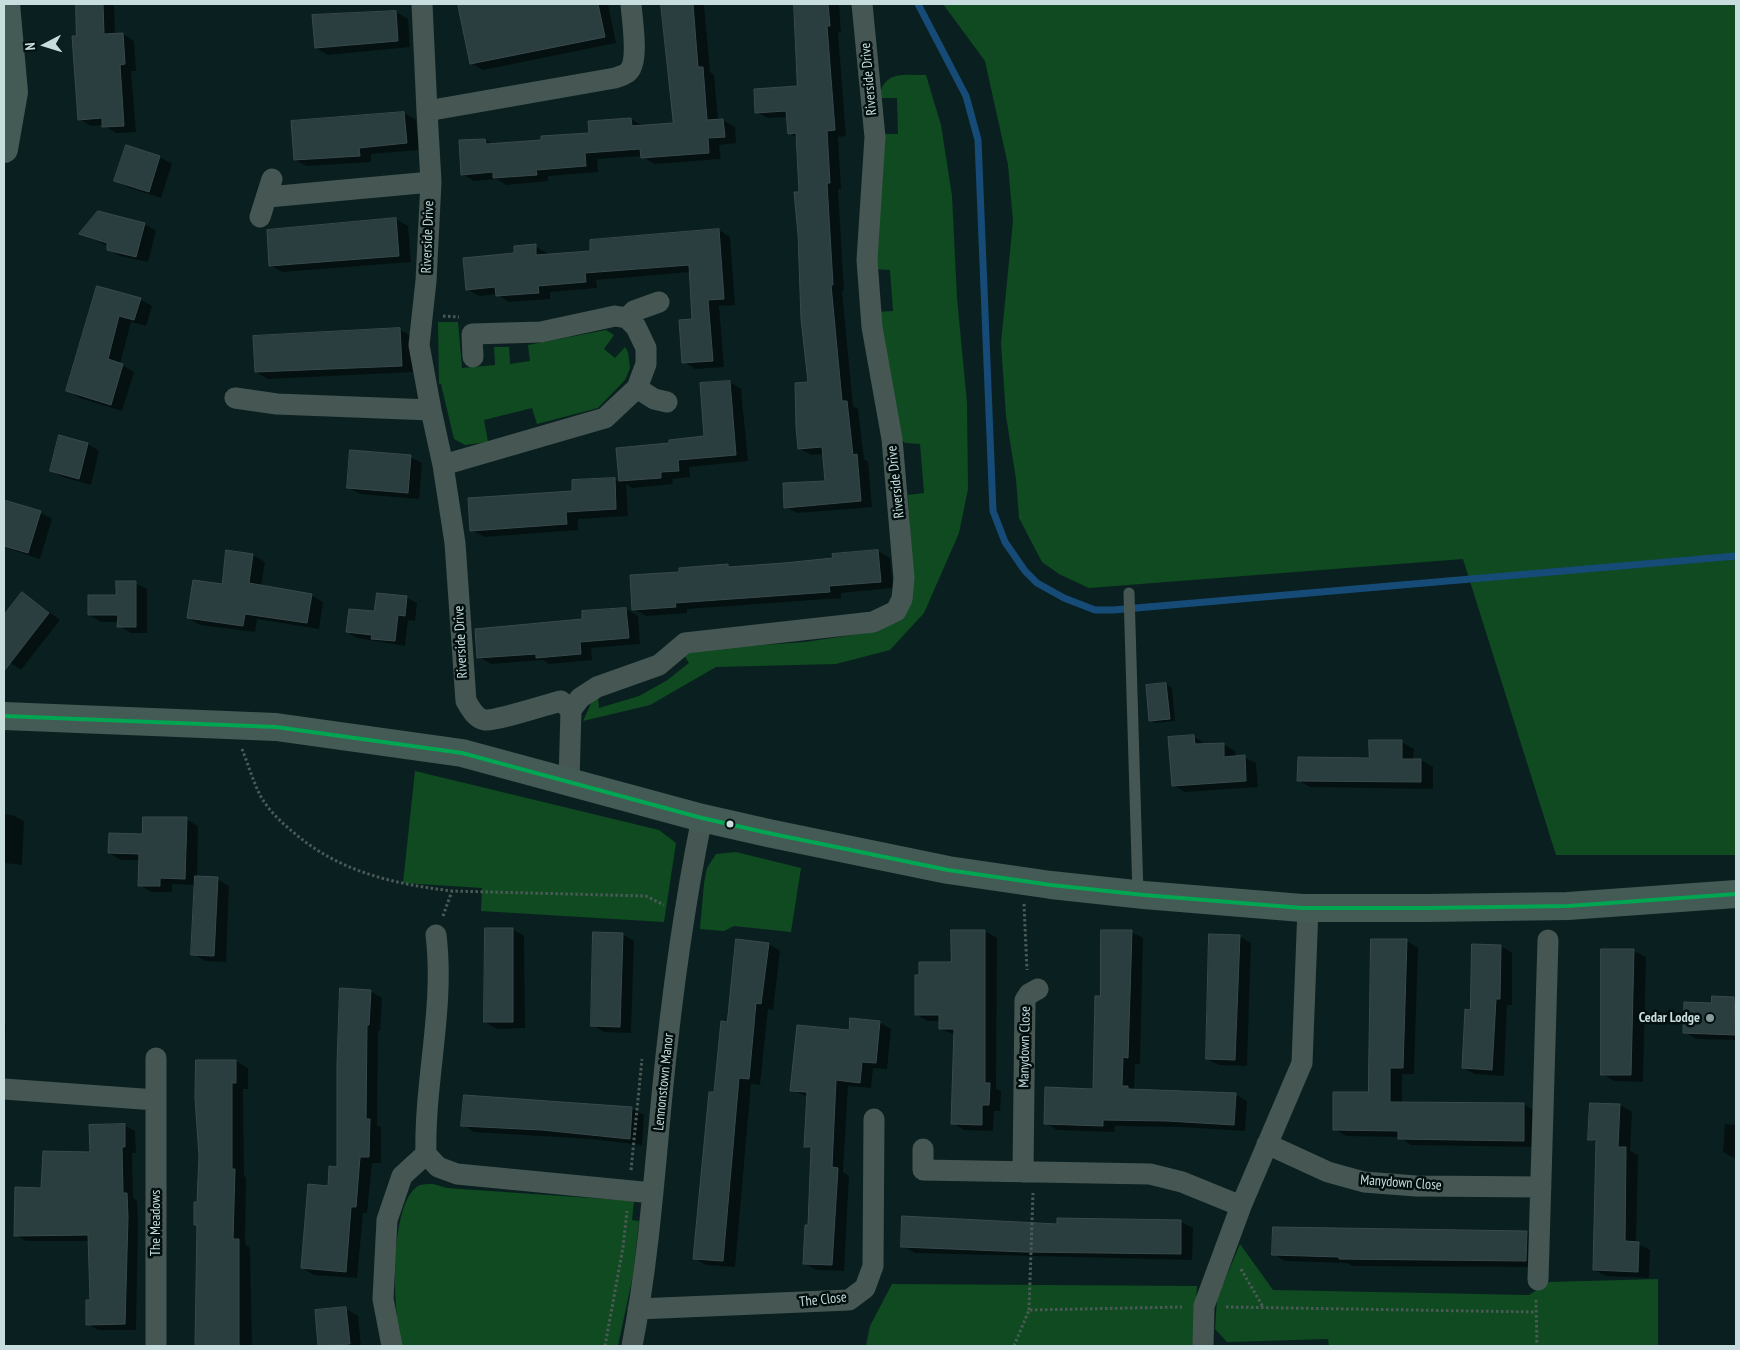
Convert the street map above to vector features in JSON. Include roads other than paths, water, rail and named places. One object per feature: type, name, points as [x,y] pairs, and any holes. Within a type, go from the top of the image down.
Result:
[{"type":"street","points":[[4,149],[14,92],[6,4]]},
{"type":"street","name":"Riverside Drive","points":[[422,4],[431,182],[426,281],[419,345],[443,465],[455,543],[466,701],[474,713],[483,720],[496,719],[561,701],[571,710],[580,698],[597,687],[659,665],[685,643],[873,622],[896,611],[902,599],[903,558],[892,439],[872,327],[867,260],[875,137],[862,4]]},
{"type":"street","points":[[427,111],[615,78],[628,74],[633,66],[634,47],[631,4]]},
{"type":"street","name":"Riverside Drive","points":[[260,217],[270,188],[431,182]]},
{"type":"street","points":[[627,318],[634,311],[659,302]]},
{"type":"street","points":[[443,465],[605,418],[637,388],[646,364],[646,348],[636,327],[627,318],[615,316],[541,332],[472,334],[472,357]]},
{"type":"street","points":[[637,388],[654,399],[667,402]]},
{"type":"street","points":[[235,398],[277,404],[431,410]]},
{"type":"street","points":[[569,781],[571,710]]},
{"type":"street","points":[[4,716],[276,727],[462,753],[702,818],[948,870],[1138,895],[1308,908],[1568,906],[1736,894]]},
{"type":"street","name":"Lennonstown Manor","points":[[632,1346],[653,1193],[662,1094],[682,929],[702,818]]},
{"type":"street","points":[[1203,1346],[1204,1306],[1241,1206],[1302,1063],[1308,908]]},
{"type":"street","points":[[436,935],[439,955],[433,1053],[425,1124],[426,1154],[438,1167],[457,1174],[653,1193]]},
{"type":"street","points":[[1538,1280],[1548,940]]},
{"type":"street","name":"Manydown Close","points":[[1028,1172],[1025,1000],[1033,992]]},
{"type":"street","name":"The Meadows","points":[[156,1058],[156,1346]]},
{"type":"street","points":[[4,1089],[156,1100]]},
{"type":"street","name":"The Close","points":[[638,1309],[849,1300],[864,1288],[872,1266],[874,1119]]},
{"type":"street","name":"Manydown Close","points":[[1267,1144],[1328,1172],[1364,1182],[1416,1186],[1541,1187]]},
{"type":"street","points":[[923,1149],[923,1170],[1150,1174],[1182,1182],[1241,1206]]},
{"type":"street","points":[[392,1346],[383,1299],[387,1220],[402,1176],[426,1154]]},
{"type":"lane","points":[[1129,593],[1138,895]]},
{"type":"waterway","points":[[918,4],[966,96],[978,140],[993,511],[1005,542],[1025,571],[1037,583],[1064,598],[1095,610],[1113,610],[1736,556]]},
{"type":"place","name":"Cedar Lodge","points":[[1710,1018]]}]
